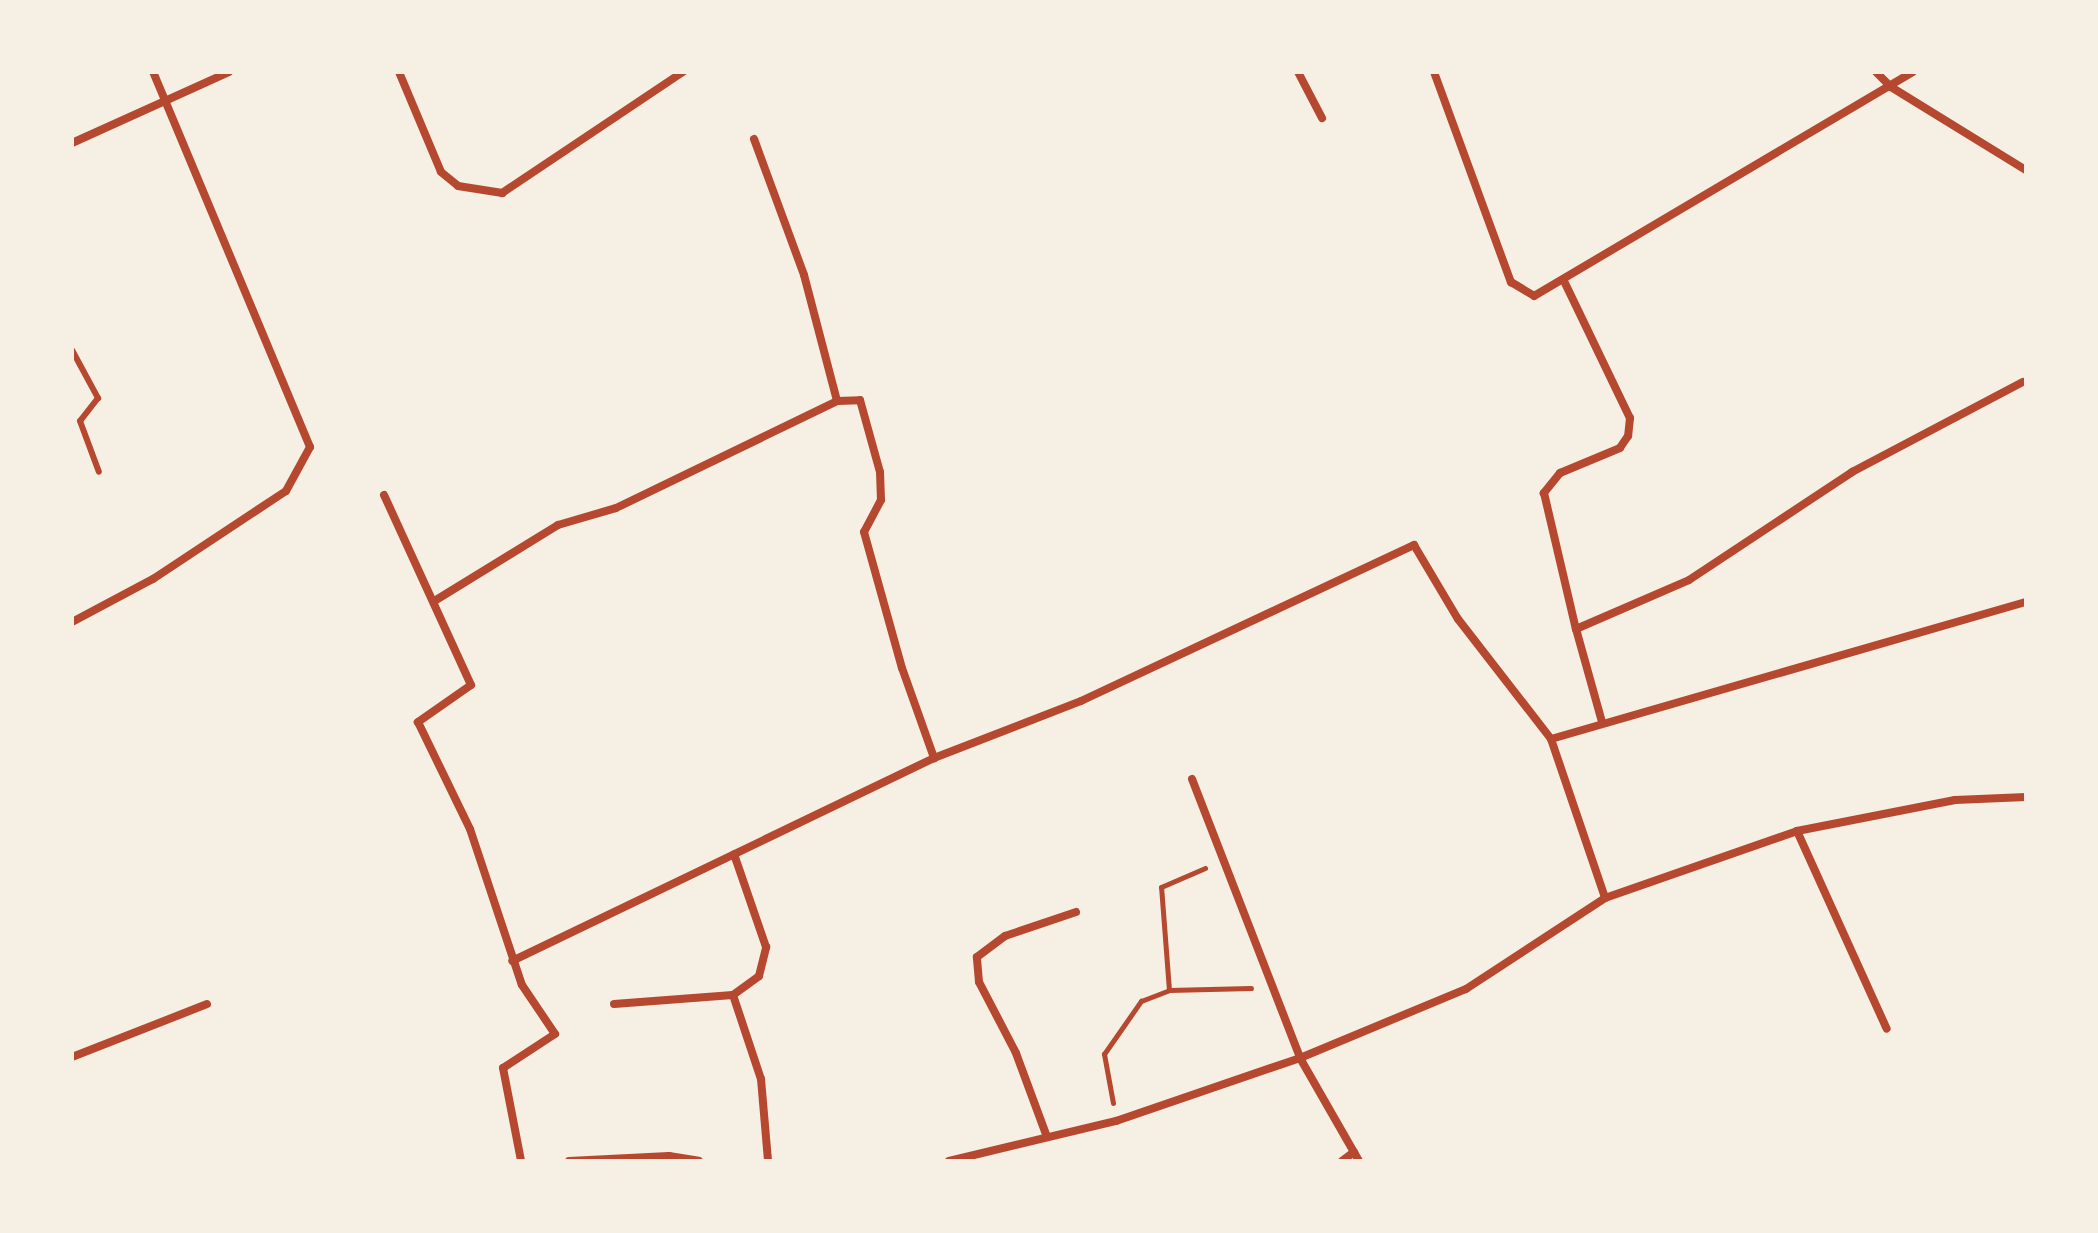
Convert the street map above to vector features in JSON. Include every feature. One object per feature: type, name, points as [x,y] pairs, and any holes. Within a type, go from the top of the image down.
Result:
[{"type":"street","points":[[72,622],[153,579],[286,491],[308,457],[307,435],[153,72]]},
{"type":"street","points":[[72,143],[229,72]]},
{"type":"street","points":[[399,72],[441,172],[458,186],[502,193],[683,72]]},
{"type":"street","points":[[1298,72],[1322,118]]},
{"type":"street","points":[[1434,72],[1511,282],[1534,296],[1564,281],[1763,157],[1913,72]]},
{"type":"street","points":[[1876,72],[1891,87],[2026,170]]},
{"type":"street","points":[[754,139],[804,275],[837,401]]},
{"type":"street","points":[[1564,281],[1630,418],[1628,436],[1620,448],[1560,473],[1544,493],[1602,722]]},
{"type":"street","points":[[1576,629],[1689,580],[1852,472],[2023,382]]},
{"type":"street","points":[[436,600],[558,525],[616,508],[837,401],[860,400],[880,472],[881,500],[864,532],[880,573],[902,668],[934,758]]},
{"type":"street","points":[[384,495],[436,600],[471,685],[418,722],[470,829],[512,961],[555,1034],[503,1068],[521,1161]]},
{"type":"street","points":[[512,961],[934,758],[1081,701],[1414,545],[1458,619],[1551,739],[1605,898]]},
{"type":"street","points":[[1551,739],[2026,602]]},
{"type":"street","points":[[1192,779],[1276,987],[1300,1058],[1356,1157],[1342,1161]]},
{"type":"street","points":[[949,1161],[1116,1121],[1300,1058],[1466,989],[1605,898],[1797,831],[1955,800],[2026,797]]},
{"type":"street","points":[[1797,831],[1887,1029]]},
{"type":"street","points":[[614,1004],[733,995],[759,976],[766,947],[734,854]]},
{"type":"street","points":[[1047,1137],[1016,1053],[979,982],[977,957],[1005,936],[1076,912]]},
{"type":"street","points":[[733,995],[761,1079],[768,1161]]},
{"type":"street","points":[[72,1057],[207,1004]]},
{"type":"street","points":[[569,1161],[669,1156],[699,1161]]},
{"type":"lane","points":[[72,350],[98,398],[80,421],[99,472]]},
{"type":"path","points":[[1169,990],[1161,887],[1224,860]]},
{"type":"path","points":[[1116,1121],[1104,1054],[1141,1001],[1169,990],[1276,987]]}]
